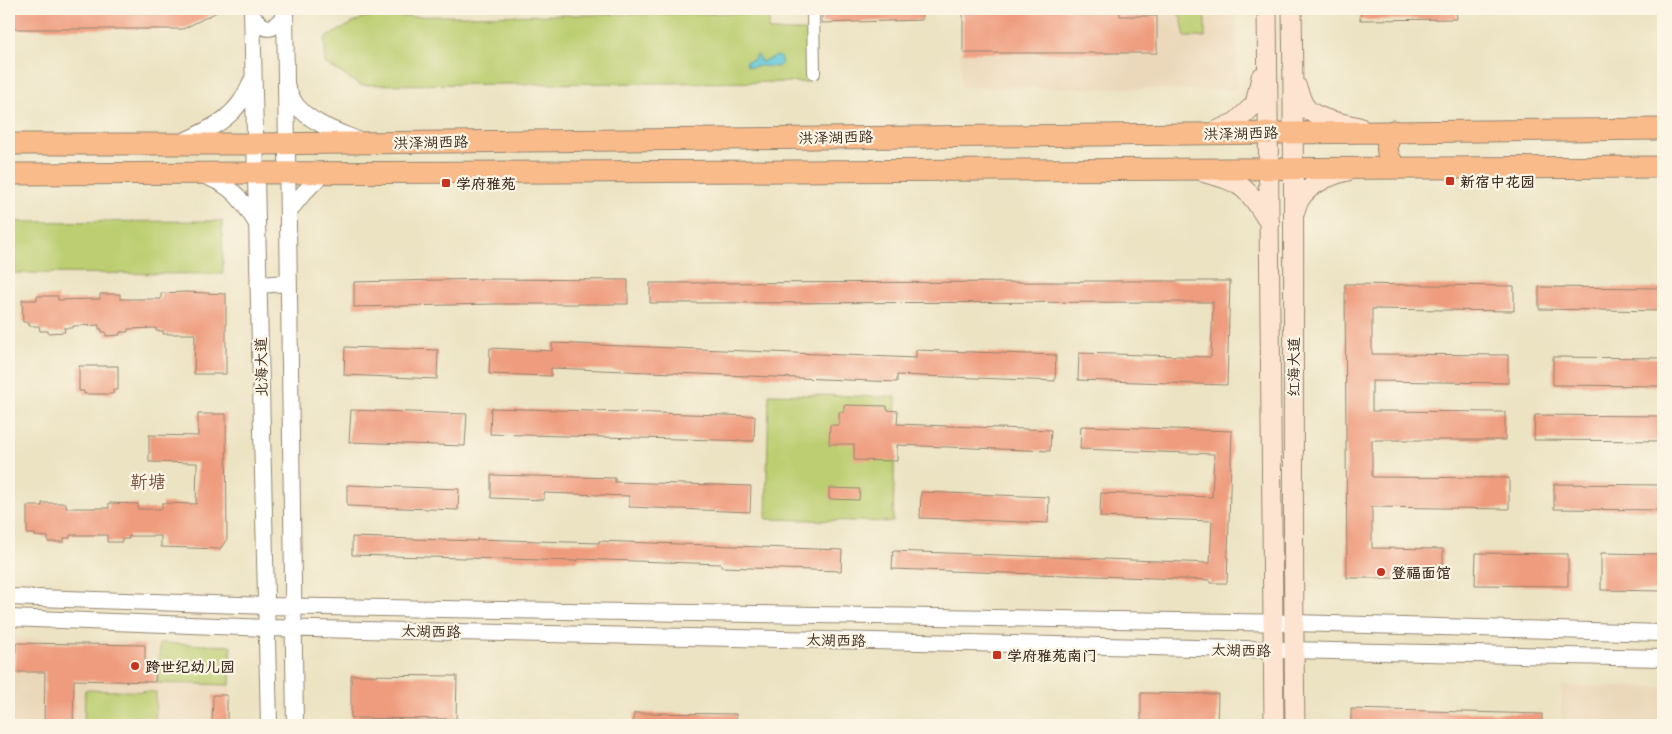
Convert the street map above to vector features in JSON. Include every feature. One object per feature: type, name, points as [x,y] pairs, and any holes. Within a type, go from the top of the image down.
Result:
[{"type":"main road","name":"红海大道","points":[[1267,9],[1274,725]]},
{"type":"main road","name":"红海大道","points":[[1292,9],[1294,132],[1293,650],[1295,725]]},
{"type":"main road","points":[[1212,133],[1236,122],[1255,104],[1268,37]]},
{"type":"main road","points":[[1293,74],[1303,104],[1307,109],[1330,121],[1386,131],[1388,140],[1386,147],[1396,167]]},
{"type":"main road","name":"洪泽湖西路","points":[[9,144],[255,144],[1663,129]]},
{"type":"main road","points":[[1158,168],[1167,163],[1171,149],[1169,142],[1160,133]]},
{"type":"main road","points":[[396,142],[389,148],[387,155],[388,162],[400,173]]},
{"type":"main road","points":[[152,174],[160,167],[164,158],[162,151],[155,144]]},
{"type":"main road","name":"洪泽湖西路","points":[[9,174],[1293,167],[1663,167]]},
{"type":"main road","points":[[1293,215],[1300,199],[1319,182],[1358,167]]},
{"type":"main road","points":[[1182,168],[1227,178],[1240,185],[1249,193],[1270,224]]},
{"type":"street","points":[[813,9],[814,73]]},
{"type":"street","points":[[252,12],[261,26],[269,28],[277,25],[285,12]]},
{"type":"street","name":"北海大道","points":[[252,12],[269,725]]},
{"type":"street","name":"北海大道","points":[[285,12],[292,628],[295,725]]},
{"type":"street","points":[[179,144],[224,120],[239,106],[246,96],[254,75]]},
{"type":"street","points":[[286,86],[297,106],[313,119],[365,142]]},
{"type":"street","points":[[288,214],[303,192],[325,173]]},
{"type":"street","points":[[198,174],[214,179],[241,198],[257,224]]},
{"type":"street","points":[[258,285],[288,284]]},
{"type":"street","name":"太湖西路","points":[[9,597],[267,606],[1293,623],[1663,633]]},
{"type":"street","name":"太湖西路","points":[[9,618],[267,628],[1663,658]]},
{"type":"shaded area","points":[[960,9],[1236,9],[1237,90],[961,87]]},
{"type":"shaded area","name":"跨世纪幼儿园","points":[[9,637],[231,646],[230,725],[9,725]]},
{"type":"shaded area","points":[[1562,686],[1663,687],[1663,725],[1561,725]]},
{"type":"green space","points":[[1172,9],[1205,9],[1205,37],[1185,37],[1181,17]]},
{"type":"green space","points":[[769,13],[769,31],[809,31],[809,82],[360,85],[325,63],[325,38],[364,17]]},
{"type":"green space","points":[[222,221],[223,274],[9,273],[9,222]]},
{"type":"green space","points":[[769,394],[896,397],[893,522],[766,519]]},
{"type":"green space","points":[[160,643],[231,646],[230,685],[158,683]]},
{"type":"green space","points":[[85,690],[156,692],[155,725],[84,725]]},
{"type":"water","points":[[758,55],[761,62],[777,56],[780,57],[782,63],[778,67],[747,66],[746,61],[754,60],[755,56]]},
{"type":"building","points":[[9,9],[223,9],[183,29],[9,29]]},
{"type":"building","points":[[822,9],[922,9],[922,20],[822,23]]},
{"type":"building","points":[[963,9],[1119,9],[1120,16],[1157,16],[1157,53],[963,53]]},
{"type":"building","points":[[1361,9],[1456,9],[1457,19],[1360,20]]},
{"type":"building","points":[[483,279],[628,280],[628,304],[354,307],[354,282]]},
{"type":"building","points":[[1230,281],[1227,385],[1078,380],[1079,353],[1211,357],[1213,302],[650,303],[650,283]]},
{"type":"building","points":[[1345,284],[1514,286],[1514,311],[1372,309],[1372,354],[1508,355],[1508,383],[1372,381],[1372,411],[1505,412],[1505,440],[1372,440],[1372,477],[1509,478],[1509,509],[1372,507],[1372,548],[1443,549],[1443,578],[1347,578]]},
{"type":"building","points":[[1539,287],[1663,288],[1663,311],[1539,309]]},
{"type":"building","points":[[161,293],[226,294],[226,374],[194,374],[195,334],[163,334],[163,331],[156,331],[156,328],[128,329],[128,332],[120,332],[120,335],[106,336],[106,332],[102,332],[102,329],[99,329],[99,325],[73,326],[73,328],[64,328],[65,332],[48,333],[48,331],[40,331],[39,326],[29,326],[29,322],[23,322],[22,300],[37,300],[37,296],[58,296],[58,300],[100,299],[100,294],[120,294],[120,299],[161,299]]},
{"type":"building","points":[[552,343],[916,358],[916,350],[1056,355],[1055,381],[897,375],[897,382],[551,368],[551,376],[489,374],[490,348],[552,351]]},
{"type":"building","points":[[345,347],[438,350],[437,379],[344,375]]},
{"type":"building","points":[[1553,357],[1663,358],[1663,386],[1553,385]]},
{"type":"building","points":[[79,366],[118,366],[118,390],[113,390],[113,394],[84,394],[84,391],[79,391]]},
{"type":"building","points":[[844,405],[887,406],[887,410],[898,411],[897,424],[1051,430],[1050,451],[897,445],[897,461],[854,460],[854,444],[829,444],[830,425],[839,425],[839,412],[844,412]]},
{"type":"building","points":[[491,408],[755,416],[754,441],[490,434]]},
{"type":"building","points":[[351,410],[467,414],[465,446],[349,442]]},
{"type":"building","points":[[198,414],[226,414],[227,539],[220,549],[161,547],[161,536],[129,536],[129,539],[122,539],[122,542],[107,542],[107,535],[70,535],[70,538],[64,538],[64,542],[48,542],[48,537],[27,534],[27,506],[42,506],[42,503],[66,503],[66,508],[109,508],[109,503],[138,504],[138,509],[162,509],[162,503],[196,504],[197,463],[149,462],[149,435],[198,436]]},
{"type":"building","points":[[1535,415],[1663,416],[1663,441],[1534,440]]},
{"type":"building","points":[[1081,426],[1232,431],[1227,583],[1210,583],[1210,580],[892,569],[893,551],[1210,563],[1212,521],[1100,517],[1101,493],[1212,497],[1214,454],[1080,449]]},
{"type":"building","points":[[491,475],[615,478],[615,482],[751,486],[750,512],[629,507],[629,496],[544,493],[544,500],[491,498]]},
{"type":"building","points":[[1554,484],[1663,485],[1663,510],[1554,509]]},
{"type":"building","points":[[347,485],[459,489],[458,510],[347,506]]},
{"type":"building","points":[[829,488],[860,489],[859,500],[829,499]]},
{"type":"building","points":[[921,492],[1049,497],[1048,523],[920,518]]},
{"type":"building","points":[[352,537],[599,543],[599,541],[842,550],[841,571],[721,567],[721,564],[578,559],[578,561],[352,555]]},
{"type":"building","points":[[1476,553],[1568,554],[1568,586],[1475,585]]},
{"type":"building","points":[[1601,553],[1663,554],[1663,591],[1601,590]]},
{"type":"building","points":[[16,643],[145,645],[145,661],[156,661],[155,682],[74,680],[73,725],[44,725],[45,672],[15,672]]},
{"type":"building","points":[[351,675],[457,676],[456,719],[351,718]]},
{"type":"building","points":[[1141,693],[1218,694],[1217,725],[1141,725]]},
{"type":"building","points":[[213,695],[227,695],[227,725],[212,725]]},
{"type":"building","points":[[1351,709],[1542,714],[1542,725],[1351,725]]},
{"type":"building","points":[[634,713],[736,714],[736,725],[633,725]]},
{"type":"place","name":"新宿中花园","points":[[1450,181]]},
{"type":"place","name":"学府雅苑","points":[[446,183]]},
{"type":"place","name":"登福面馆","points":[[1381,572]]},
{"type":"place","name":"学府雅苑南门","points":[[997,655]]},
{"type":"place","name":"跨世纪幼儿园","points":[[135,666]]},
{"type":"district","name":"靳塘","points":[[148,481]]}]
